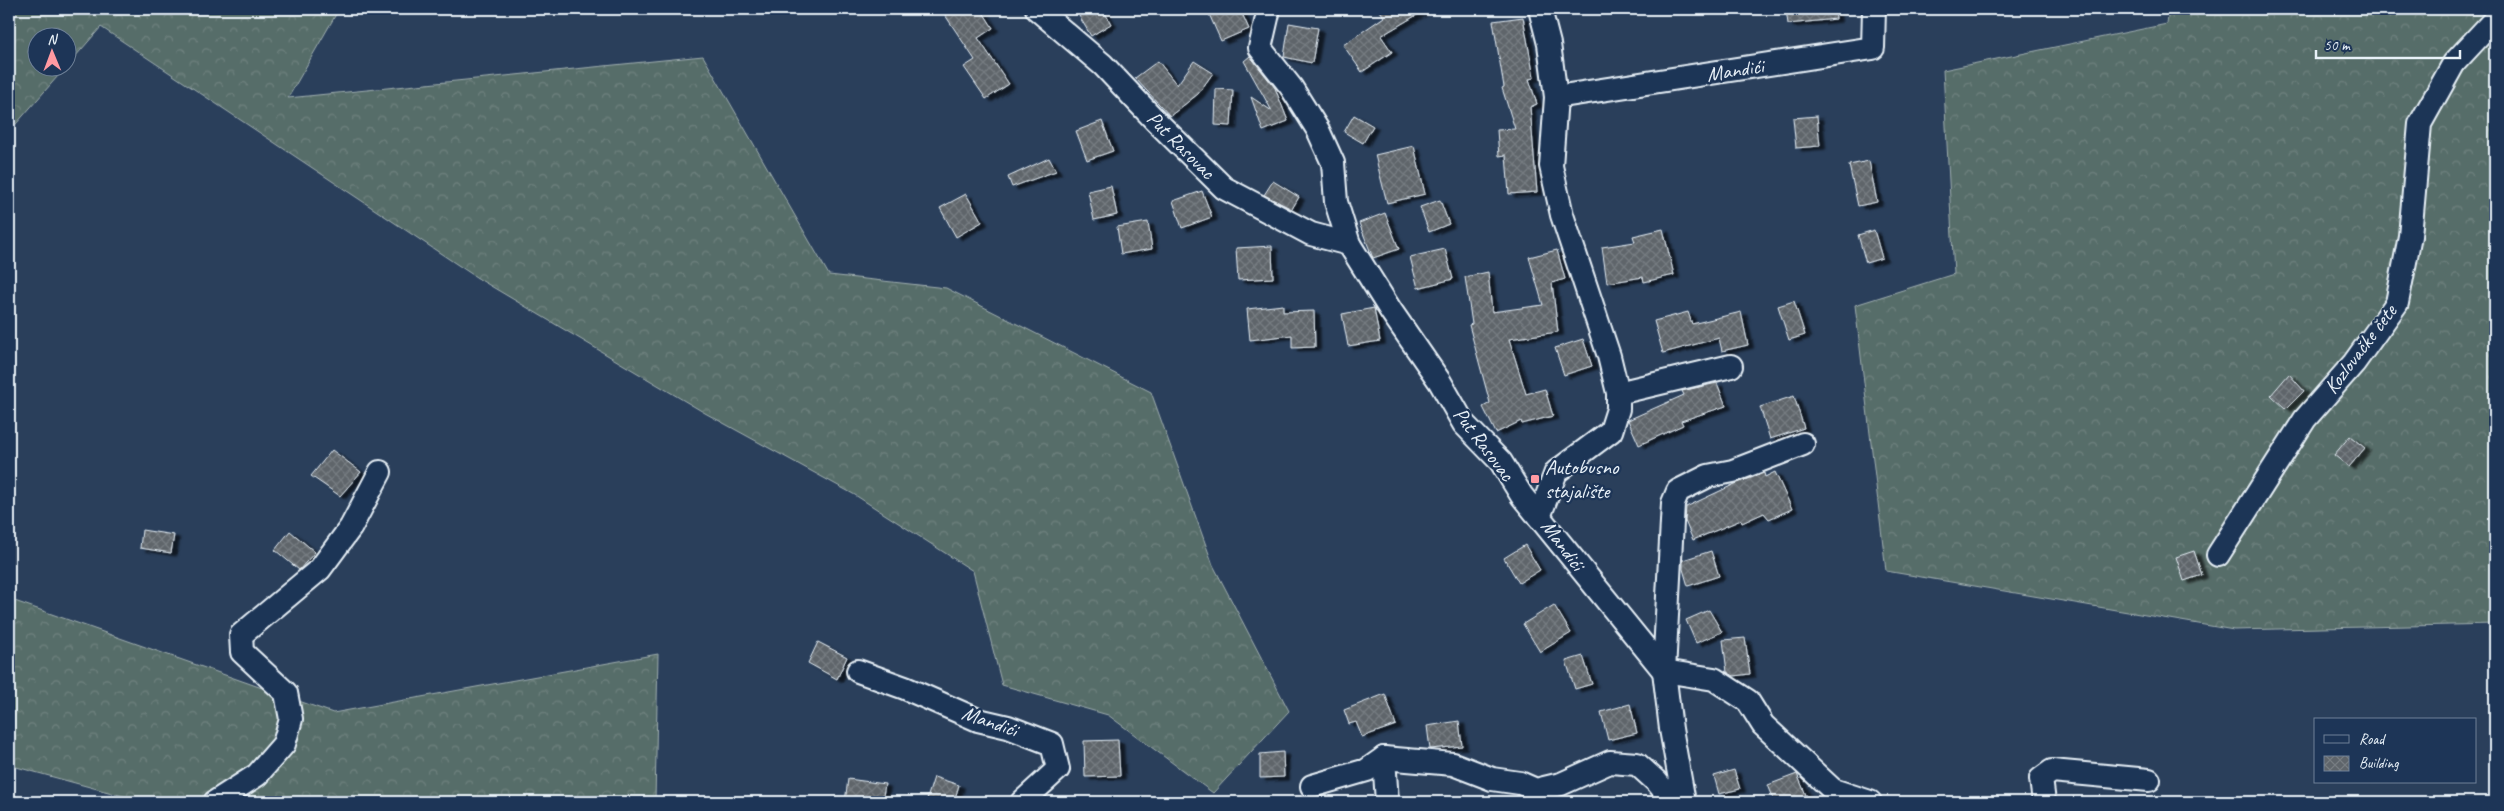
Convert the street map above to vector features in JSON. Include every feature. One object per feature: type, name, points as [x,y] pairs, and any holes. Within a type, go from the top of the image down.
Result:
[{"type":"street","name":"Put Rasovac","points":[[1037,9],[1104,65],[1155,120],[1224,188],[1311,234],[1349,244]]},
{"type":"street","name":"Put Rasovac","points":[[1269,9],[1260,48],[1291,87],[1318,130],[1333,163],[1336,202],[1349,244],[1391,311],[1440,382],[1464,424],[1501,462],[1522,496],[1539,517]]},
{"type":"street","name":"Mandići","points":[[1540,9],[1549,44],[1556,97],[1551,166],[1562,215],[1609,356],[1618,393],[1618,409],[1611,432],[1556,472],[1539,517],[1664,671]]},
{"type":"street","name":"Mandići","points":[[1556,97],[1874,48],[1874,9]]},
{"type":"street","name":"Kozlovačke čete","points":[[2218,555],[2305,419],[2354,363],[2397,303],[2410,236],[2420,124],[2454,63],[2495,19]]},
{"type":"street","points":[[1618,393],[1731,366]]},
{"type":"street","points":[[1684,802],[1671,729],[1664,671],[1673,503],[1678,491],[1708,476],[1733,471],[1803,444]]},
{"type":"street","points":[[215,802],[257,775],[284,744],[291,719],[286,693],[242,652],[241,635],[320,569],[351,527],[380,472]]},
{"type":"street","name":"Mandići","points":[[858,671],[904,688],[978,720],[1008,727],[1052,744],[1058,770],[1022,802]]},
{"type":"street","points":[[1664,671],[1714,679],[1748,701],[1763,725],[1833,790],[1870,802]]},
{"type":"street","points":[[1312,786],[1367,770],[1384,758],[1453,764],[1492,779],[1520,784],[1536,790],[1561,784],[1610,762],[1637,764],[1657,782],[1673,802]]},
{"type":"street","points":[[1384,758],[1387,802]]},
{"type":"street","points":[[2044,802],[2041,778],[2052,771],[2149,780]]},
{"type":"green space","points":[[9,9],[339,9],[288,98],[703,56],[829,275],[946,288],[1151,392],[1213,565],[1289,711],[1213,793],[1108,715],[1002,685],[973,571],[855,495],[705,413],[479,279],[101,27],[78,53],[78,28],[28,28],[28,78],[56,78],[9,132]]},
{"type":"green space","points":[[2169,9],[2495,9],[2495,624],[2234,630],[1886,571],[1855,305],[1954,274],[1943,70],[2167,24]]},
{"type":"green space","points":[[9,599],[333,713],[658,654],[655,802],[145,802],[9,765]]},
{"type":"building","points":[[941,9],[981,9],[993,28],[978,38],[1009,84],[986,99],[964,67],[975,60]]},
{"type":"building","points":[[1091,9],[1103,9],[1111,24],[1091,36],[1079,16]]},
{"type":"building","points":[[1221,9],[1240,9],[1249,29],[1221,41],[1209,14]]},
{"type":"building","points":[[1379,9],[1427,9],[1381,36],[1392,52],[1362,72],[1343,45],[1384,17]]},
{"type":"building","points":[[1786,9],[1835,9],[1836,19],[1788,24]]},
{"type":"building","points":[[1523,17],[1534,78],[1529,79],[1537,104],[1530,107],[1537,192],[1509,194],[1506,155],[1499,156],[1497,130],[1515,129],[1502,88],[1504,87],[1493,21]]},
{"type":"building","points":[[1289,23],[1318,28],[1312,63],[1284,57]]},
{"type":"building","points":[[1250,56],[1275,88],[1288,121],[1263,131],[1251,97],[1272,111],[1244,61]]},
{"type":"building","points":[[1158,61],[1177,85],[1194,61],[1213,73],[1198,94],[1170,116],[1135,78]]},
{"type":"building","points":[[1216,89],[1233,90],[1231,126],[1215,125]]},
{"type":"building","points":[[1354,115],[1373,126],[1363,143],[1344,132]]},
{"type":"building","points":[[1817,116],[1820,146],[1796,148],[1793,118]]},
{"type":"building","points":[[1102,121],[1113,151],[1087,160],[1076,131]]},
{"type":"building","points":[[1414,146],[1425,194],[1387,203],[1375,155]]},
{"type":"building","points":[[1049,158],[1056,171],[1012,187],[1008,177]]},
{"type":"building","points":[[1869,161],[1877,202],[1858,206],[1849,165]]},
{"type":"building","points":[[1273,181],[1299,197],[1292,209],[1264,195]]},
{"type":"building","points":[[1111,186],[1117,215],[1094,220],[1088,191]]},
{"type":"building","points":[[1202,191],[1212,217],[1182,228],[1173,201]]},
{"type":"building","points":[[966,194],[982,222],[956,237],[940,208]]},
{"type":"building","points":[[1440,200],[1449,224],[1429,232],[1420,207]]},
{"type":"building","points":[[1385,213],[1399,249],[1373,258],[1359,223]]},
{"type":"building","points":[[1148,222],[1152,249],[1121,254],[1117,227]]},
{"type":"building","points":[[1663,229],[1674,275],[1644,282],[1643,277],[1607,283],[1602,247],[1635,242],[1633,236]]},
{"type":"building","points":[[1874,230],[1882,258],[1866,263],[1858,235]]},
{"type":"building","points":[[1272,246],[1273,278],[1238,280],[1236,248]]},
{"type":"building","points":[[1445,249],[1453,279],[1418,288],[1410,257]]},
{"type":"building","points":[[1557,250],[1565,279],[1552,283],[1558,332],[1509,339],[1526,394],[1545,389],[1553,416],[1522,424],[1521,421],[1496,433],[1483,407],[1490,403],[1469,325],[1472,324],[1465,277],[1488,272],[1492,312],[1543,305],[1529,257]]},
{"type":"building","points":[[1794,301],[1805,335],[1789,340],[1778,306]]},
{"type":"building","points":[[1283,305],[1283,312],[1314,311],[1315,347],[1292,348],[1292,335],[1250,340],[1247,309]]},
{"type":"building","points":[[1374,308],[1380,341],[1348,346],[1342,314]]},
{"type":"building","points":[[1688,312],[1692,324],[1741,312],[1748,345],[1722,351],[1719,338],[1663,353],[1654,321]]},
{"type":"building","points":[[1583,339],[1592,366],[1564,375],[1555,348]]},
{"type":"building","points":[[2289,374],[2304,391],[2286,409],[2271,395]]},
{"type":"building","points":[[1717,383],[1726,406],[1681,421],[1683,425],[1639,445],[1628,420],[1684,395],[1682,391]]},
{"type":"building","points":[[1794,396],[1804,428],[1770,439],[1760,407]]},
{"type":"building","points":[[2350,436],[2365,448],[2349,467],[2334,455]]},
{"type":"building","points":[[332,450],[361,472],[340,496],[311,476]]},
{"type":"building","points":[[1775,472],[1792,509],[1769,519],[1764,513],[1742,523],[1741,520],[1693,540],[1685,521],[1686,507],[1735,484],[1764,473],[1765,477]]},
{"type":"building","points":[[142,530],[174,535],[171,553],[140,548]]},
{"type":"building","points":[[290,531],[315,552],[299,570],[275,550]]},
{"type":"building","points":[[1525,545],[1540,570],[1519,583],[1504,558]]},
{"type":"building","points":[[1711,551],[1719,576],[1688,586],[1683,569],[1683,560]]},
{"type":"building","points":[[2194,551],[2202,575],[2184,581],[2176,557]]},
{"type":"building","points":[[1554,605],[1571,633],[1540,652],[1523,624]]},
{"type":"building","points":[[1709,610],[1722,632],[1696,643],[1686,620]]},
{"type":"building","points":[[1745,638],[1750,674],[1734,676],[1727,672],[1723,640]]},
{"type":"building","points":[[818,642],[847,657],[837,679],[808,663]]},
{"type":"building","points":[[1583,656],[1592,684],[1575,689],[1566,661]]},
{"type":"building","points":[[1385,694],[1396,725],[1362,737],[1356,722],[1349,724],[1344,710]]},
{"type":"building","points":[[1630,704],[1637,733],[1608,740],[1601,712]]},
{"type":"building","points":[[1459,721],[1462,746],[1430,749],[1427,726]]},
{"type":"building","points":[[1118,740],[1120,776],[1085,777],[1084,741]]},
{"type":"building","points":[[1283,752],[1284,777],[1260,778],[1260,754]]},
{"type":"building","points":[[1734,770],[1740,789],[1719,794],[1714,776]]},
{"type":"building","points":[[1797,774],[1809,802],[1775,802],[1768,785]]},
{"type":"building","points":[[934,777],[959,785],[954,802],[926,802]]},
{"type":"building","points":[[848,779],[885,784],[882,802],[845,802]]},
{"type":"place","name":"Autobusno stajalište","points":[[1535,479]]}]
